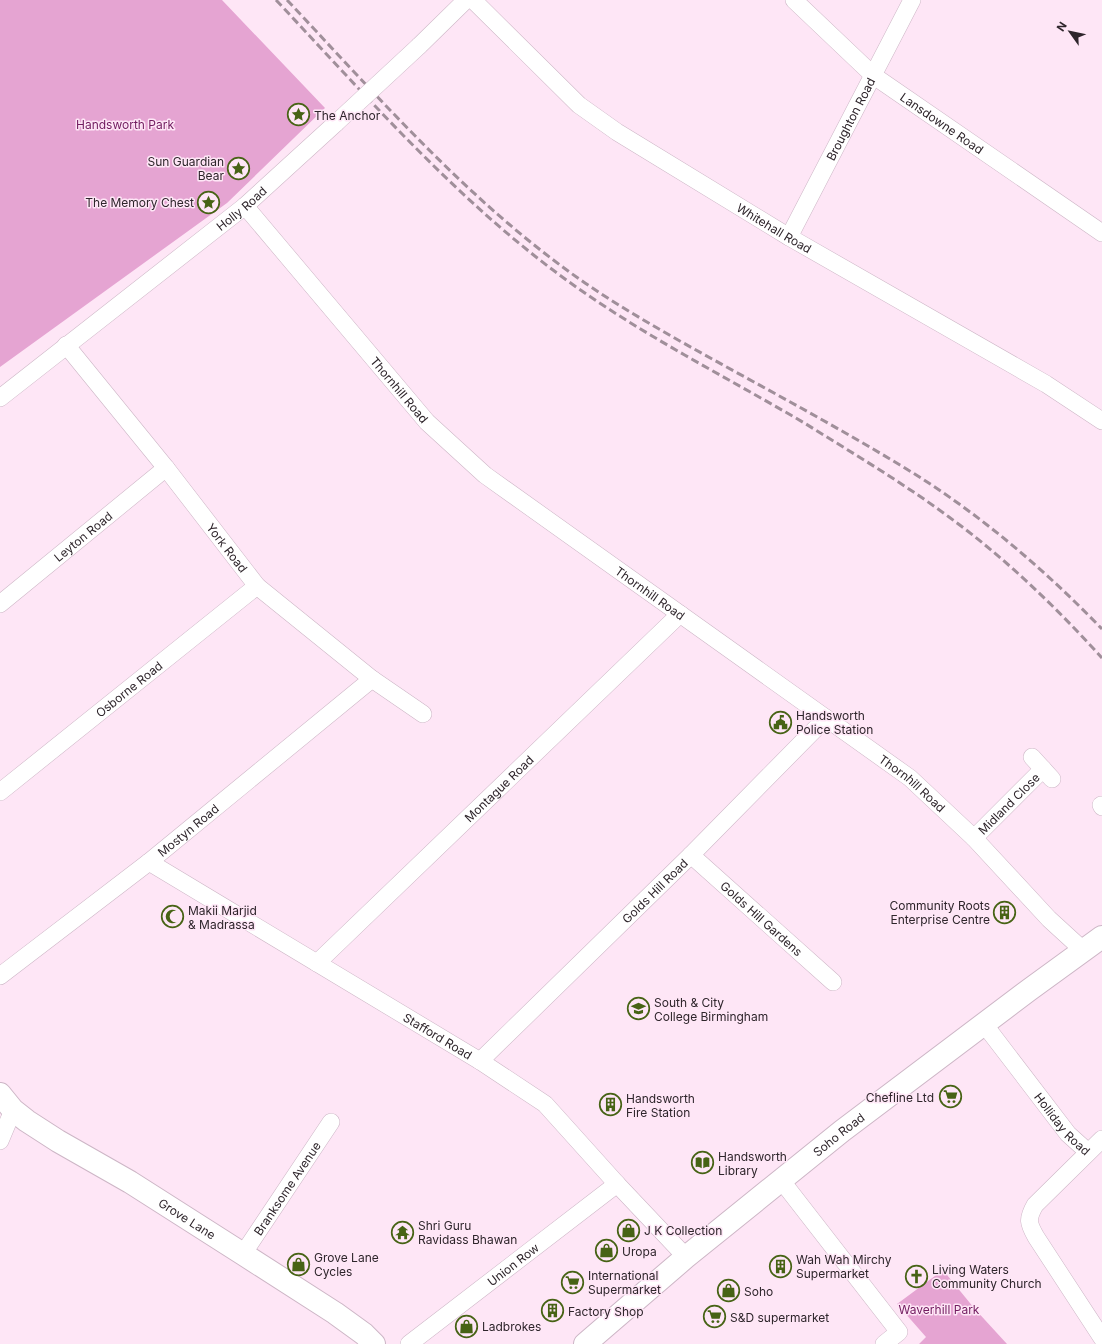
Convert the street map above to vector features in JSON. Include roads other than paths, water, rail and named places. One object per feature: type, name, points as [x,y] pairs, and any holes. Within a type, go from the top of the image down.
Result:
[{"type":"main road","name":"Soho Road","points":[[585,1344],[686,1257],[842,1131],[1102,937]]},
{"type":"main road","name":"Grove Lane","points":[[6,1102],[27,1121],[58,1141],[130,1182],[335,1313],[364,1334],[374,1344]]},
{"type":"street","name":"Holly Road","points":[[0,398],[245,206],[419,46],[466,0]]},
{"type":"street","name":"Whitehall Road","points":[[474,0],[580,105],[617,132],[789,237],[1046,384],[1102,421]]},
{"type":"street","name":"Lansdowne Road","points":[[794,0],[874,76],[1102,233]]},
{"type":"street","name":"Broughton Road","points":[[789,237],[874,76],[912,0]]},
{"type":"street","name":"Thornhill Road","points":[[245,206],[428,422],[485,475],[910,778],[974,838],[1049,919],[1084,951]]},
{"type":"street","name":"York Road","points":[[66,345],[166,468],[257,586],[372,679],[423,714]]},
{"type":"street","name":"Leyton Road","points":[[0,604],[166,468]]},
{"type":"street","name":"Osborne Road","points":[[0,792],[257,586]]},
{"type":"street","name":"Montague Road","points":[[317,963],[680,614]]},
{"type":"street","name":"Mostyn Road","points":[[0,976],[150,862],[372,679]]},
{"type":"street","name":"Golds Hill Road","points":[[480,1061],[692,855],[826,718]]},
{"type":"street","name":"Midland Close","points":[[974,838],[1042,768]]},
{"type":"street","name":"Golds Hill Gardens","points":[[692,855],[833,982]]},
{"type":"street","name":"Stafford Road","points":[[150,862],[480,1061],[545,1104],[617,1184],[686,1257]]},
{"type":"street","name":"Holliday Road","points":[[984,1024],[1068,1134],[1088,1152],[1035,1205],[1028,1220],[1036,1237],[1102,1338]]},
{"type":"street","points":[[0,1141],[6,1102]]},
{"type":"street","name":"Branksome Avenue","points":[[243,1254],[331,1122]]},
{"type":"street","points":[[1088,1152],[1102,1139]]},
{"type":"street","points":[[781,1180],[899,1332],[884,1344]]},
{"type":"street","name":"Union Row","points":[[409,1344],[617,1184]]},
{"type":"railway","points":[[276,0],[417,150],[492,220],[531,253],[572,284],[629,322],[806,424],[932,504],[1010,566],[1067,620],[1102,658]]},
{"type":"railway","points":[[287,0],[428,149],[504,220],[543,252],[585,283],[636,315],[856,439],[928,482],[981,520],[1031,561],[1102,629]]},
{"type":"place","name":"The Anchor","points":[[298,115]]},
{"type":"place","name":"Sun Guardian Bear","points":[[239,168]]},
{"type":"place","name":"The Memory Chest","points":[[209,202]]},
{"type":"place","name":"Handsworth Police Station","points":[[780,722]]},
{"type":"place","name":"Community Roots Enterprise Centre","points":[[1005,912]]},
{"type":"place","name":"Makii Marjid & Madrassa","points":[[172,917]]},
{"type":"place","name":"South & City College Birmingham","points":[[638,1009]]},
{"type":"place","name":"Chefline Ltd","points":[[950,1097]]},
{"type":"place","name":"Handsworth Fire Station","points":[[611,1105]]},
{"type":"place","name":"Handsworth Library","points":[[703,1163]]},
{"type":"place","name":"J K Collection","points":[[628,1230]]},
{"type":"place","name":"Shri Guru Ravidass Bhawan","points":[[402,1232]]},
{"type":"place","name":"Uropa","points":[[607,1251]]},
{"type":"place","name":"Grove Lane Cycles","points":[[298,1264]]},
{"type":"place","name":"Wah Wah Mirchy Supermarket","points":[[780,1266]]},
{"type":"place","name":"Living Waters Community Church","points":[[916,1276]]},
{"type":"place","name":"International Supermarket","points":[[573,1282]]},
{"type":"place","name":"Soho","points":[[728,1291]]},
{"type":"place","name":"Factory Shop","points":[[553,1311]]},
{"type":"place","name":"S&D supermarket","points":[[714,1317]]},
{"type":"place","name":"Ladbrokes","points":[[466,1326]]},
{"type":"park label","name":"Handsworth Park","points":[[125,124]]},
{"type":"park label","name":"Waverhill Park","points":[[939,1309]]}]
